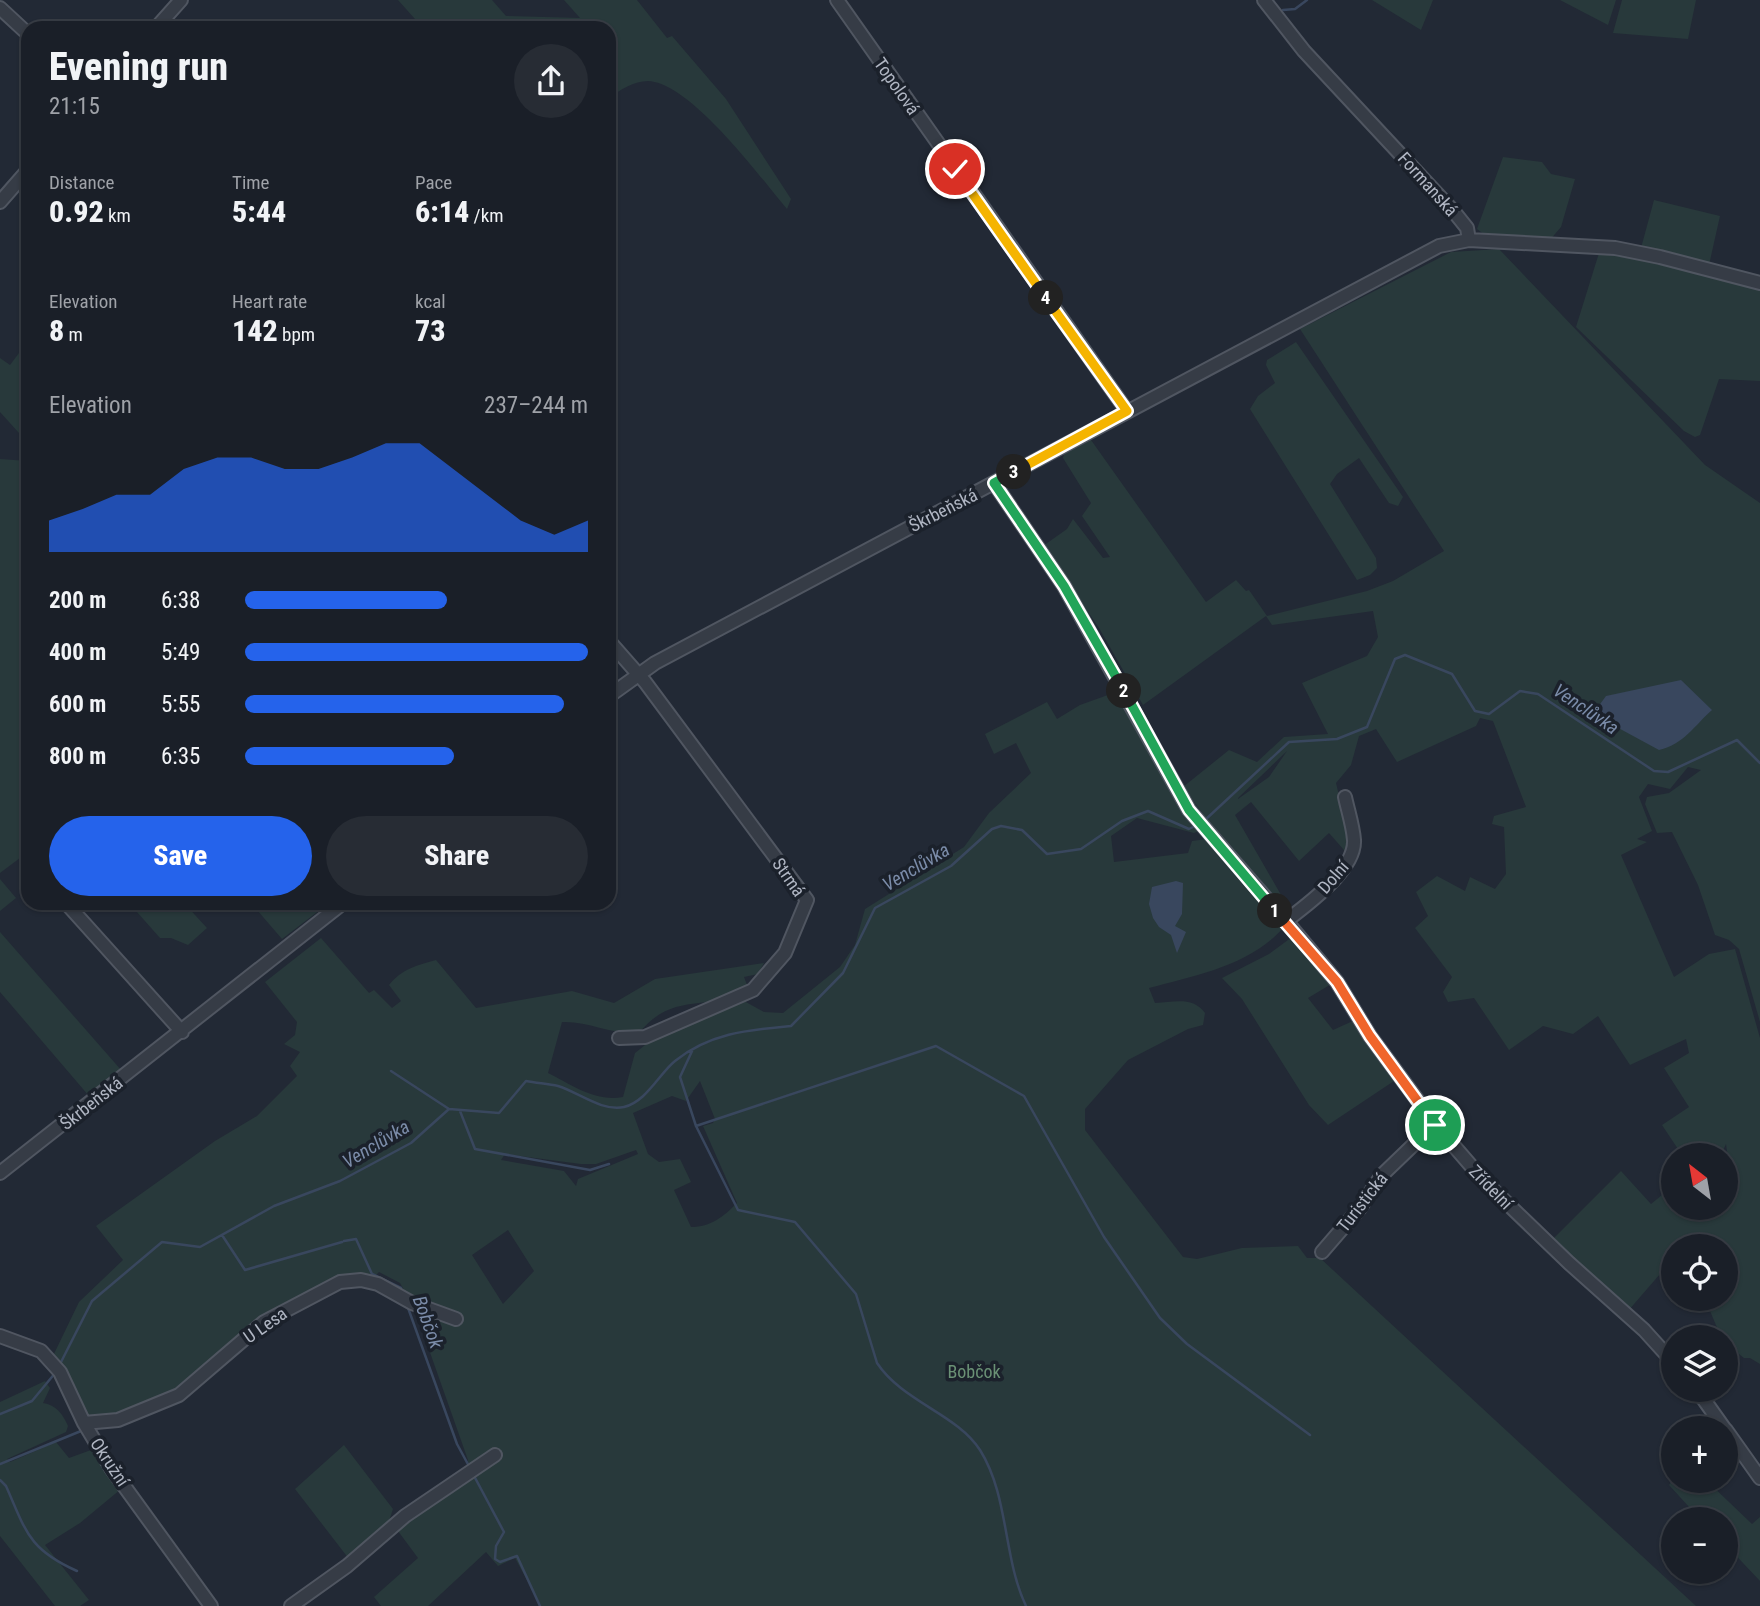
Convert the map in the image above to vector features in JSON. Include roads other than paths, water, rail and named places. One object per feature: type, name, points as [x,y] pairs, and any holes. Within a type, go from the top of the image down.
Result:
[{"type":"street","points":[[162,21],[181,0]]},
{"type":"street","name":"Topolová","points":[[837,0],[1127,411]]},
{"type":"street","name":"Formanská","points":[[1266,3],[1304,51],[1455,213],[1467,228],[1469,240]]},
{"type":"street","points":[[0,8],[21,28]]},
{"type":"street","points":[[0,202],[21,178]]},
{"type":"street","points":[[1469,240],[1615,248],[1760,283]]},
{"type":"street","name":"Škrbeňská","points":[[616,691],[638,675],[1426,252],[1452,241],[1469,240]]},
{"type":"street","points":[[994,483],[1064,586],[1200,824],[1286,921]]},
{"type":"street","points":[[616,649],[638,675]]},
{"type":"street","name":"Strmá","points":[[619,1038],[645,1037],[753,990],[785,953],[807,900],[638,675]]},
{"type":"street","name":"Dolní","points":[[1286,921],[1312,901],[1349,861],[1354,841],[1345,797]]},
{"type":"street","points":[[72,910],[181,1032]]},
{"type":"street","name":"Škrbeňská","points":[[0,1173],[334,910]]},
{"type":"street","name":"Zřídelní","points":[[1286,921],[1337,982],[1370,1036],[1435,1125],[1520,1216],[1644,1330],[1661,1349]]},
{"type":"street","name":"Turistická","points":[[1321,1252],[1360,1208],[1382,1175],[1435,1125]]},
{"type":"street","name":"U Lesa","points":[[84,1423],[118,1420],[179,1395],[264,1322],[340,1282],[361,1280],[378,1284],[412,1303],[456,1319]]},
{"type":"street","name":"Okružní","points":[[0,1336],[41,1351],[56,1368],[111,1468],[211,1606]]},
{"type":"street","points":[[1738,1446],[1758,1472]]},
{"type":"street","points":[[291,1606],[347,1566],[405,1516],[495,1455]]},
{"type":"water","points":[[1681,680],[1712,710],[1682,739],[1668,747],[1659,750],[1600,718],[1595,711],[1606,696]]},
{"type":"water","points":[[1176,881],[1183,883],[1182,914],[1175,926],[1186,932],[1177,953],[1171,935],[1159,927],[1149,904],[1152,887]]},
{"type":"waterway","points":[[1283,10],[1295,9],[1307,0]]},
{"type":"waterway","name":"Venclůvka","points":[[1205,820],[1289,742],[1337,739],[1367,727],[1395,659],[1405,655],[1452,674],[1475,711],[1489,714],[1520,691],[1538,694],[1654,771],[1668,772],[1737,740],[1760,763]]},
{"type":"waterway","name":"Venclůvka","points":[[59,1366],[92,1301],[162,1242],[200,1247],[274,1206],[340,1181],[411,1143],[449,1109],[499,1113],[526,1081],[558,1086],[607,1107],[624,1107],[639,1100],[675,1061],[702,1044],[745,1031],[791,1026],[843,973],[875,908],[951,866],[992,829],[1001,826],[1022,830],[1047,854],[1081,849],[1122,821],[1148,811],[1189,829],[1197,825]]},
{"type":"waterway","points":[[696,1126],[936,1046],[1024,1096],[1104,1237],[1160,1318],[1187,1344],[1310,1435]]},
{"type":"waterway","points":[[693,1049],[680,1077],[696,1126],[738,1210],[795,1222],[856,1294],[877,1363],[901,1388],[958,1427],[980,1450],[996,1487],[1013,1568],[1026,1606]]},
{"type":"waterway","points":[[391,1071],[449,1109]]},
{"type":"waterway","points":[[460,1111],[475,1149],[590,1170],[609,1164]]},
{"type":"waterway","name":"Bobčok","points":[[222,1235],[245,1270],[342,1242]]},
{"type":"waterway","name":"Bobčok","points":[[344,1241],[356,1239],[372,1274],[401,1288],[402,1292]]},
{"type":"waterway","name":"Bobčok","points":[[407,1305],[457,1444],[470,1468]]},
{"type":"waterway","name":"Venclůvka","points":[[0,1414],[32,1401],[56,1372]]},
{"type":"waterway","points":[[0,1464],[81,1431]]},
{"type":"waterway","name":"Bobčok","points":[[473,1474],[504,1532],[496,1546],[495,1559],[500,1562],[517,1556],[540,1606]]},
{"type":"waterway","points":[[0,1480],[6,1486],[24,1527],[38,1546],[48,1555],[77,1571]]}]
